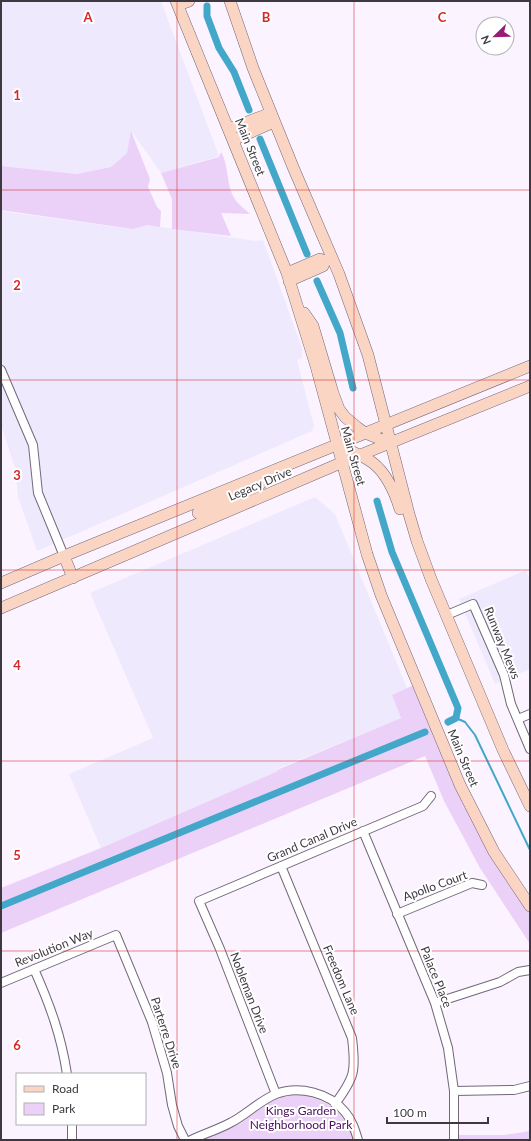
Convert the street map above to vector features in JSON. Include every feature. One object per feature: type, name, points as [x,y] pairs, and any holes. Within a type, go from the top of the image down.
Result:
[{"type":"main road","points":[[177,3],[189,1]]},
{"type":"main road","points":[[230,1],[253,68],[329,260],[342,282],[368,355],[409,514],[431,579],[503,750],[530,806]]},
{"type":"main road","name":"Main Street","points":[[177,3],[231,134],[298,305],[343,462],[367,554],[382,595],[460,785],[494,852],[530,906]]},
{"type":"main road","points":[[231,134],[273,117]]},
{"type":"main road","points":[[288,277],[320,259],[329,260]]},
{"type":"main road","points":[[298,305],[313,326],[333,393],[345,417],[365,433],[390,443]]},
{"type":"main road","points":[[525,368],[529,386]]},
{"type":"main road","name":"Legacy Drive","points":[[1,583],[194,502],[525,368]]},
{"type":"main road","name":"Legacy Drive","points":[[1,608],[73,578],[200,518],[359,456],[529,386]]},
{"type":"main road","points":[[337,445],[372,462],[387,478],[397,498],[408,534],[419,562],[431,579]]},
{"type":"main road","points":[[200,518],[208,508],[258,486],[277,469]]},
{"type":"main road","points":[[194,502],[200,518]]},
{"type":"main road","points":[[64,556],[73,578]]},
{"type":"street","points":[[1,370],[33,445],[38,493],[64,556]]},
{"type":"street","name":"Runway Mews","points":[[447,616],[473,604],[504,675],[518,719]]},
{"type":"street","points":[[530,714],[518,719],[530,749]]},
{"type":"street","name":"Grand Canal Drive","points":[[199,901],[423,806],[430,796]]},
{"type":"street","name":"Palace Place","points":[[363,831],[435,1003],[448,1048],[454,1091],[454,1140]]},
{"type":"street","name":"Freedom Lane","points":[[280,866],[352,1038],[355,1060],[352,1077],[336,1104]]},
{"type":"street","name":"Apollo Court","points":[[397,914],[472,883],[482,885]]},
{"type":"street","name":"Nobleman Drive","points":[[199,901],[220,949],[276,1094]]},
{"type":"street","name":"Revolution Way","points":[[1,983],[116,935]]},
{"type":"street","name":"Parterre Drive","points":[[116,935],[152,1022],[166,1073],[172,1105],[178,1126],[185,1140]]},
{"type":"street","points":[[34,969],[52,1010],[68,1073]]},
{"type":"street","points":[[435,1003],[500,982],[518,972],[530,970]]},
{"type":"street","points":[[454,1091],[514,1090],[530,1086]]},
{"type":"street","points":[[190,1140],[231,1122],[276,1094],[284,1091],[297,1090],[316,1093],[326,1097],[336,1104],[344,1111],[351,1121],[358,1140]]},
{"type":"street","points":[[72,1125],[72,1140]]},
{"type":"shaded area","points":[[1,1],[161,1],[219,156],[161,173],[132,132],[127,153],[111,167],[77,174],[1,166]]},
{"type":"shaded area","points":[[1,211],[132,229],[147,225],[256,241],[263,240],[302,348],[302,358],[297,360],[314,426],[312,431],[37,551],[18,497],[15,468],[1,425]]},
{"type":"shaded area","points":[[315,497],[335,514],[407,688],[392,695],[401,718],[277,769],[278,771],[101,848],[69,774],[153,738],[90,593]]},
{"type":"shaded area","points":[[526,570],[530,580],[530,669],[495,684],[459,599]]},
{"type":"green space","points":[[131,131],[150,179],[148,187],[157,207],[161,211],[160,227],[147,225],[133,229],[1,210],[1,166],[77,174],[111,167],[127,153]]},
{"type":"green space","points":[[221,152],[224,157],[229,185],[234,199],[250,214],[221,213],[231,236],[172,229],[172,199],[161,173],[219,157]]},
{"type":"green space","points":[[416,684],[447,763],[530,910],[530,944],[480,868],[444,801],[425,756],[1,933],[1,888],[101,848],[278,771],[277,770],[401,718],[392,695]]},
{"type":"green space","name":"Kings Garden Neighborhood Park","points":[[302,1095],[320,1100],[335,1109],[346,1122],[352,1140],[202,1140],[241,1123],[268,1103],[283,1096]]},
{"type":"green space","points":[[530,1131],[530,1140],[457,1140],[457,1135],[504,1135]]},
{"type":"waterway","points":[[207,6],[207,16],[219,48],[234,72],[249,110]]},
{"type":"waterway","points":[[260,139],[307,254]]},
{"type":"waterway","points":[[317,281],[340,333],[353,388]]},
{"type":"waterway","points":[[377,501],[392,552],[458,708],[456,718],[448,722]]},
{"type":"waterway","points":[[456,718],[465,722],[475,735],[530,850]]},
{"type":"waterway","points":[[1,906],[425,732]]}]
